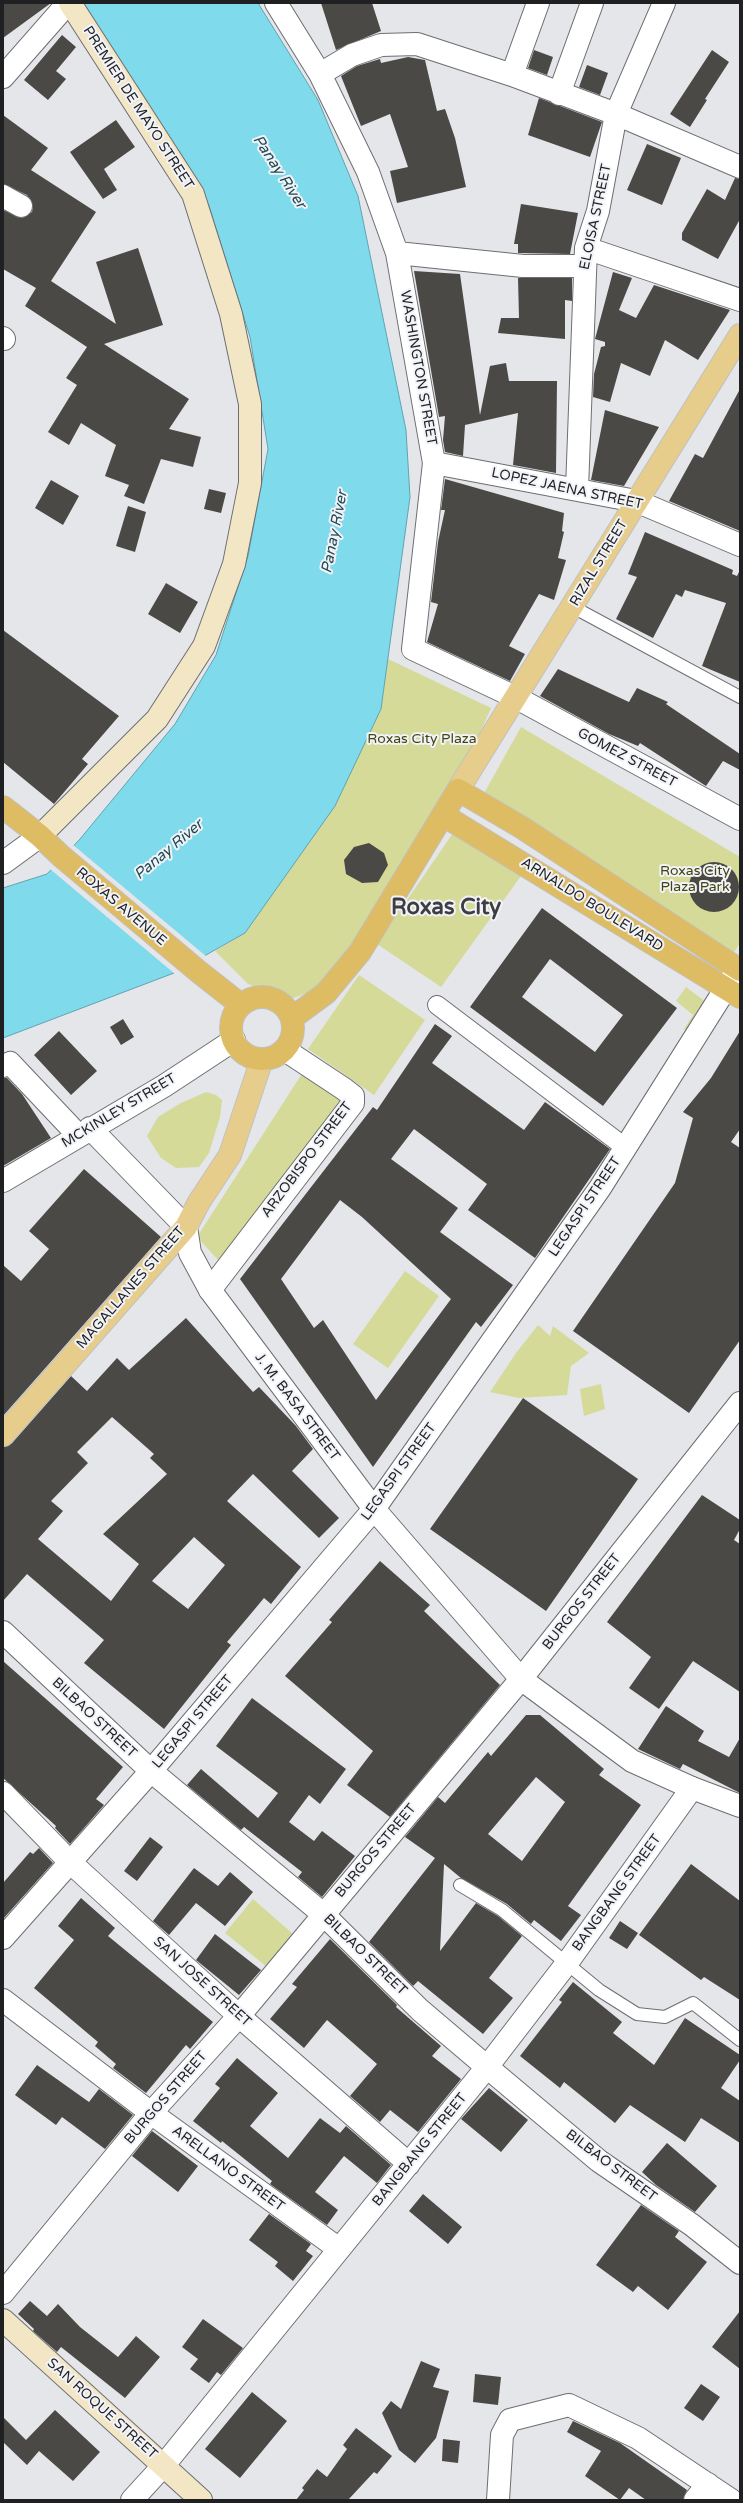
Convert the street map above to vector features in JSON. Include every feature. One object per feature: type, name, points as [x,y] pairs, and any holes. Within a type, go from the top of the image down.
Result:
[{"type":"highway","points":[[292,1018],[326,993],[360,952],[458,790]]},
{"type":"highway","name":"ARNALDO BOULEVARD","points":[[458,790],[528,832],[739,968]]},
{"type":"highway","name":"ROXAS AVENUE","points":[[3,807],[40,836],[61,856],[199,972],[242,1005]]},
{"type":"highway","name":"ARNALDO BOULEVARD","points":[[443,815],[734,993]]},
{"type":"highway","points":[[271,998],[287,1009],[292,1018],[293,1035],[285,1050],[270,1058],[262,1059],[245,1054],[234,1040],[232,1022],[242,1005],[250,1000],[271,998]]},
{"type":"main road","name":"PREMIER DE MAYO STREET","points":[[40,836],[157,719],[204,646],[234,564],[250,483],[250,404],[231,314],[193,194],[69,3]]},
{"type":"main road","name":"RIZAL STREET","points":[[458,790],[515,697],[573,607],[636,501],[740,335]]},
{"type":"main road","name":"MAGALLANES STREET","points":[[3,1435],[186,1227],[199,1202],[230,1155],[262,1059]]},
{"type":"main road","name":"SAN ROQUE STREET","points":[[3,2320],[201,2500]]},
{"type":"street","points":[[3,77],[69,3]]},
{"type":"street","name":"WASHINGTON STREET","points":[[276,3],[320,74],[368,172],[397,253],[434,463],[413,649],[515,697]]},
{"type":"street","points":[[512,75],[538,3]]},
{"type":"street","points":[[559,94],[592,3]]},
{"type":"street","name":"ELOISA STREET","points":[[577,489],[585,257],[598,211],[616,114],[664,3]]},
{"type":"street","points":[[320,74],[352,55],[382,44],[417,44],[512,75],[559,94],[616,114],[740,167]]},
{"type":"street","points":[[397,253],[523,266],[585,257],[740,300]]},
{"type":"street","name":"LOPEZ JAENA STREET","points":[[434,463],[636,501],[740,545]]},
{"type":"street","name":"GOMEZ STREET","points":[[515,697],[740,819]]},
{"type":"street","points":[[3,864],[40,836]]},
{"type":"street","name":"LEGASPI STREET","points":[[3,1938],[151,1771],[374,1510],[600,1188],[626,1148],[734,993],[739,968]]},
{"type":"street","points":[[437,1005],[626,1148]]},
{"type":"street","name":"MCKINLEY STREET","points":[[3,1181],[164,1086],[234,1040]]},
{"type":"street","name":"ARZOBISPO STREET","points":[[210,1290],[353,1103],[353,1096],[285,1050]]},
{"type":"street","points":[[3,1066],[10,1063],[186,1227]]},
{"type":"street","name":"J. M. BASA STREET","points":[[186,1227],[190,1253],[210,1290],[374,1510],[521,1679],[632,1761],[692,1788],[740,1806]]},
{"type":"street","name":"BURGOS STREET","points":[[3,2293],[150,2112],[239,2016],[521,1679],[740,1403]]},
{"type":"street","name":"BILBAO STREET","points":[[3,1632],[151,1771],[323,1914],[420,2010],[599,2161],[692,2225],[740,2263]]},
{"type":"street","name":"BANGBANG STREET","points":[[132,2500],[164,2465],[487,2067],[567,1963],[692,1788]]},
{"type":"street","name":"SAN JOSE STREET","points":[[3,1793],[71,1862],[239,2016],[409,2164]]},
{"type":"street","name":"ARELLANO STREET","points":[[3,2000],[150,2112],[340,2249]]},
{"type":"street","points":[[498,2500],[502,2435],[510,2420],[569,2405],[638,2438],[701,2492],[731,2500]]},
{"type":"lane","points":[[573,607],[740,697]]},
{"type":"lane","points":[[460,1886],[502,1910],[599,1990],[637,2014],[665,2016],[693,2003],[740,2040]]},
{"type":"green space","name":"Roxas City Plaza","points":[[388,659],[491,708],[465,767],[347,958],[316,989],[294,998],[277,995],[248,984],[215,951],[245,933],[381,709]]},
{"type":"green space","name":"Roxas City Plaza Park","points":[[521,727],[740,857],[740,943],[733,954],[483,795]]},
{"type":"green space","points":[[453,833],[521,876],[441,987],[377,944]]},
{"type":"green space","points":[[359,975],[425,1020],[374,1095],[308,1049]]},
{"type":"green space","points":[[686,987],[707,1003],[688,1032],[684,1029],[693,1015],[676,1001]]},
{"type":"green space","points":[[303,1072],[345,1100],[221,1263],[197,1237]]},
{"type":"green space","points":[[206,1092],[216,1095],[222,1100],[220,1117],[209,1153],[199,1167],[176,1168],[161,1158],[147,1136],[158,1117],[181,1103]]},
{"type":"green space","points":[[405,1271],[439,1296],[388,1368],[353,1344]]},
{"type":"green space","points":[[538,1325],[550,1336],[553,1326],[589,1353],[571,1366],[567,1395],[519,1398],[490,1392],[516,1353]]},
{"type":"green space","points":[[601,1384],[605,1409],[584,1416],[580,1389]]},
{"type":"green space","points":[[253,1899],[293,1934],[267,1967],[225,1933]]},
{"type":"water","name":"Panay River","points":[[77,3],[258,3],[318,100],[358,196],[406,430],[410,497],[381,709],[335,806],[245,933],[174,973],[3,1038],[3,888],[47,874],[80,839],[175,724],[216,655],[248,556],[268,449],[250,337],[209,206]]},
{"type":"pier","points":[[72,844],[207,957],[175,974],[50,869]]},
{"type":"building","points":[[3,3],[51,3],[3,38]]},
{"type":"building","points":[[321,3],[372,3],[381,31],[336,50]]},
{"type":"building","points":[[62,35],[76,47],[56,71],[66,79],[48,100],[24,80]]},
{"type":"building","points":[[534,50],[553,57],[547,75],[528,68]]},
{"type":"building","points":[[712,50],[729,62],[705,99],[707,100],[690,127],[670,114]]},
{"type":"building","points":[[408,57],[425,60],[437,111],[445,109],[455,138],[466,187],[397,203],[390,171],[408,167],[390,114],[361,126],[341,76],[357,66],[380,59],[381,63]]},
{"type":"building","points":[[587,65],[608,73],[600,95],[579,87]]},
{"type":"building","points":[[539,98],[602,122],[590,157],[528,135]]},
{"type":"building","points":[[3,115],[48,148],[31,170],[96,212],[51,281],[116,324],[96,262],[138,248],[163,325],[104,344],[189,399],[169,429],[201,437],[193,467],[161,459],[144,504],[124,496],[129,485],[105,476],[116,445],[81,423],[69,445],[48,432],[77,385],[66,378],[87,347],[25,306],[36,288],[3,269],[3,210],[22,218],[32,212],[33,206],[27,195],[3,184]]},
{"type":"building","points":[[116,120],[135,147],[104,169],[117,190],[103,199],[70,152]]},
{"type":"building","points":[[647,144],[681,158],[662,205],[627,190]]},
{"type":"building","points":[[735,178],[740,179],[740,219],[718,259],[682,240],[682,233],[707,189],[725,200]]},
{"type":"building","points":[[521,204],[578,213],[570,254],[518,253],[518,244],[514,244]]},
{"type":"building","points":[[414,271],[460,274],[480,415],[490,366],[506,363],[509,381],[557,381],[556,473],[513,465],[518,413],[465,425],[463,456],[445,452],[443,440],[445,416],[439,417]]},
{"type":"building","points":[[613,272],[632,278],[619,310],[636,318],[654,285],[730,310],[698,360],[665,340],[650,376],[621,363],[610,402],[593,397],[594,374],[601,347],[605,346],[605,342],[595,339]]},
{"type":"building","points":[[518,278],[572,278],[572,301],[565,300],[565,339],[498,333],[501,318],[519,318]]},
{"type":"building","points":[[740,389],[740,531],[669,501],[695,454],[703,458]]},
{"type":"building","points":[[605,410],[659,427],[624,486],[591,480]]},
{"type":"building","points":[[445,479],[564,513],[562,531],[564,532],[558,558],[566,560],[554,600],[539,594],[509,646],[525,654],[510,681],[427,642],[438,604],[431,602],[438,542],[445,510],[441,510]]},
{"type":"building","points":[[51,480],[79,496],[63,525],[35,508]]},
{"type":"building","points":[[209,489],[226,493],[221,513],[204,509]]},
{"type":"building","points":[[128,506],[146,512],[135,552],[116,546]]},
{"type":"building","points":[[645,532],[733,570],[732,574],[737,576],[740,570],[740,682],[702,666],[726,603],[685,590],[682,597],[676,594],[653,638],[616,619],[637,577],[628,574]]},
{"type":"building","points":[[166,583],[198,602],[180,633],[148,614]]},
{"type":"building","points":[[3,630],[119,716],[82,759],[88,764],[54,804],[3,762]]},
{"type":"building","points":[[558,669],[629,702],[637,688],[668,702],[666,704],[740,754],[740,770],[723,761],[706,786],[640,743],[638,746],[609,734],[540,696]]},
{"type":"building","points":[[369,843],[384,853],[388,865],[378,882],[362,883],[346,874],[344,860],[354,847]]},
{"type":"building","points":[[709,862],[719,862],[732,869],[739,882],[739,892],[732,905],[719,912],[709,912],[700,908],[693,901],[689,892],[689,882],[693,873],[700,866]]},
{"type":"building","points":[[542,908],[677,1008],[603,1106],[470,1007]],"holes":[[[550,959],[623,1015],[595,1052],[522,997]]]},
{"type":"building","points":[[123,1019],[134,1037],[121,1045],[110,1027]]},
{"type":"building","points":[[435,1024],[452,1036],[432,1063],[524,1130],[545,1102],[610,1149],[535,1258],[468,1210],[487,1184],[414,1129],[391,1159],[458,1208],[440,1232],[513,1285],[481,1327],[476,1322],[373,1467],[240,1279],[373,1107],[377,1110]],"holes":[[[340,1200],[362,1217],[451,1299],[376,1400],[323,1320],[314,1328],[281,1279]]]},
{"type":"building","points":[[59,1031],[97,1071],[71,1095],[34,1055]]},
{"type":"building","points":[[740,1031],[740,1129],[731,1142],[740,1148],[740,1340],[689,1413],[573,1331],[675,1183],[693,1118],[683,1112],[711,1078]]},
{"type":"building","points":[[3,1078],[7,1078],[22,1094],[51,1138],[3,1166]]},
{"type":"building","points":[[84,1169],[161,1237],[3,1416],[3,1265],[21,1281],[49,1249],[29,1231]]},
{"type":"building","points":[[186,1318],[253,1392],[259,1387],[296,1426],[313,1449],[292,1471],[339,1518],[319,1538],[253,1474],[227,1501],[301,1567],[271,1604],[264,1598],[227,1642],[231,1645],[164,1729],[84,1663],[104,1640],[27,1574],[3,1601],[3,1447],[12,1443],[71,1376],[87,1391],[117,1358],[129,1370]],"holes":[[[112,1417],[154,1454],[150,1458],[167,1474],[103,1534],[139,1564],[111,1601],[38,1539],[63,1511],[51,1501],[88,1463],[77,1452]],[[194,1537],[225,1565],[188,1609],[152,1581]]]},
{"type":"building","points":[[523,1398],[638,1479],[546,1611],[430,1529]]},
{"type":"building","points":[[702,1495],[740,1520],[740,1529],[734,1540],[740,1544],[740,1692],[693,1661],[659,1709],[629,1688],[651,1657],[607,1622]]},
{"type":"building","points":[[380,1561],[430,1605],[424,1611],[500,1685],[390,1817],[347,1785],[373,1751],[285,1676],[332,1622],[329,1620]]},
{"type":"building","points":[[3,1661],[123,1767],[96,1799],[104,1805],[70,1844],[55,1828],[56,1826],[3,1778]]},
{"type":"building","points":[[252,1698],[346,1769],[320,1804],[309,1795],[289,1822],[314,1841],[322,1831],[355,1856],[322,1897],[298,1877],[302,1872],[244,1827],[241,1830],[187,1785],[201,1769],[258,1818],[278,1793],[216,1746]]},
{"type":"building","points":[[666,1706],[704,1731],[698,1741],[729,1757],[740,1738],[740,1793],[683,1764],[680,1769],[638,1749]]},
{"type":"building","points":[[526,1715],[540,1715],[604,1769],[599,1775],[641,1805],[568,1906],[581,1915],[561,1941],[534,1920],[531,1924],[507,1904],[461,1878],[444,1864],[440,1951],[476,1903],[498,1916],[522,1936],[489,1978],[513,1998],[483,2034],[418,1981],[413,1986],[369,1942],[435,1858],[405,1837],[438,1797],[445,1803],[488,1752],[491,1756]],"holes":[[[536,1777],[565,1802],[522,1861],[488,1834]]]},
{"type":"building","points":[[150,1837],[163,1847],[137,1881],[124,1871]]},
{"type":"building","points":[[39,1848],[53,1863],[3,1919],[3,1883],[30,1852],[33,1854]]},
{"type":"building","points":[[691,1864],[740,1901],[740,2000],[704,1977],[701,1980],[639,1935]]},
{"type":"building","points":[[194,1868],[218,1886],[230,1872],[253,1892],[225,1926],[196,1903],[169,1935],[153,1921]]},
{"type":"building","points":[[81,1898],[115,1928],[108,1936],[213,2022],[190,2049],[186,2045],[146,2093],[113,2068],[116,2064],[95,2046],[98,2042],[34,1988],[74,1940],[58,1926]]},
{"type":"building","points":[[620,1921],[638,1933],[627,1949],[609,1938]]},
{"type":"building","points":[[215,1934],[261,1970],[239,1995],[196,1960]]},
{"type":"building","points":[[330,1939],[397,2005],[396,2007],[441,2046],[432,2056],[461,2079],[418,2132],[390,2110],[380,2122],[350,2096],[377,2064],[327,2020],[304,2048],[270,2019],[297,1987],[292,1984]]},
{"type":"building","points":[[573,1982],[622,2022],[613,2033],[654,2065],[685,2018],[740,2055],[740,2060],[721,2088],[740,2101],[740,2143],[701,2118],[685,2142],[630,2105],[615,2123],[564,2082],[560,2088],[520,2056],[562,2002],[559,2000]]},
{"type":"building","points":[[237,2058],[278,2093],[250,2126],[288,2158],[320,2118],[340,2133],[346,2126],[391,2165],[377,2183],[344,2156],[315,2192],[338,2210],[327,2225],[270,2184],[272,2181],[222,2141],[221,2143],[193,2121],[220,2088],[215,2084]]},
{"type":"building","points":[[37,2065],[89,2102],[99,2089],[133,2115],[105,2149],[62,2117],[56,2125],[15,2095]]},
{"type":"building","points":[[489,2088],[528,2120],[501,2152],[461,2119]]},
{"type":"building","points":[[152,2131],[198,2166],[178,2192],[132,2156]]},
{"type":"building","points":[[667,2143],[717,2186],[695,2212],[656,2185],[642,2172]]},
{"type":"building","points":[[423,2194],[462,2227],[448,2244],[409,2211]]},
{"type":"building","points":[[641,2205],[679,2231],[675,2237],[707,2262],[668,2310],[638,2286],[633,2292],[596,2265]]},
{"type":"building","points":[[269,2214],[311,2244],[306,2251],[313,2256],[293,2281],[275,2266],[278,2262],[249,2240]]},
{"type":"building","points":[[30,2301],[47,2316],[58,2304],[80,2327],[118,2357],[136,2336],[160,2357],[125,2398],[61,2347],[57,2352],[33,2331],[34,2329],[18,2314]]},
{"type":"building","points":[[740,2311],[740,2369],[712,2347]]},
{"type":"building","points":[[203,2319],[243,2348],[221,2375],[217,2372],[209,2383],[190,2369],[198,2359],[182,2347]]},
{"type":"building","points":[[421,2361],[440,2369],[433,2387],[449,2391],[436,2438],[415,2463],[399,2450],[382,2413],[391,2401],[401,2409]]},
{"type":"building","points":[[475,2374],[501,2377],[498,2405],[473,2402]]},
{"type":"building","points":[[701,2384],[720,2397],[703,2421],[684,2408]]},
{"type":"building","points":[[252,2392],[287,2421],[240,2478],[205,2449]]},
{"type":"building","points":[[55,2410],[100,2452],[73,2481],[39,2451],[27,2465],[3,2442],[3,2417],[26,2440]]},
{"type":"building","points":[[573,2421],[620,2443],[687,2490],[683,2500],[646,2500],[629,2488],[620,2500],[585,2476],[601,2451],[567,2432]]},
{"type":"building","points":[[356,2428],[392,2456],[377,2474],[374,2472],[348,2500],[296,2500],[304,2490],[302,2488],[317,2469],[327,2477],[347,2449],[343,2445]]},
{"type":"building","points":[[443,2439],[460,2441],[458,2463],[442,2461]]},
{"type":"district","name":"Roxas City","points":[[446,908]]}]
